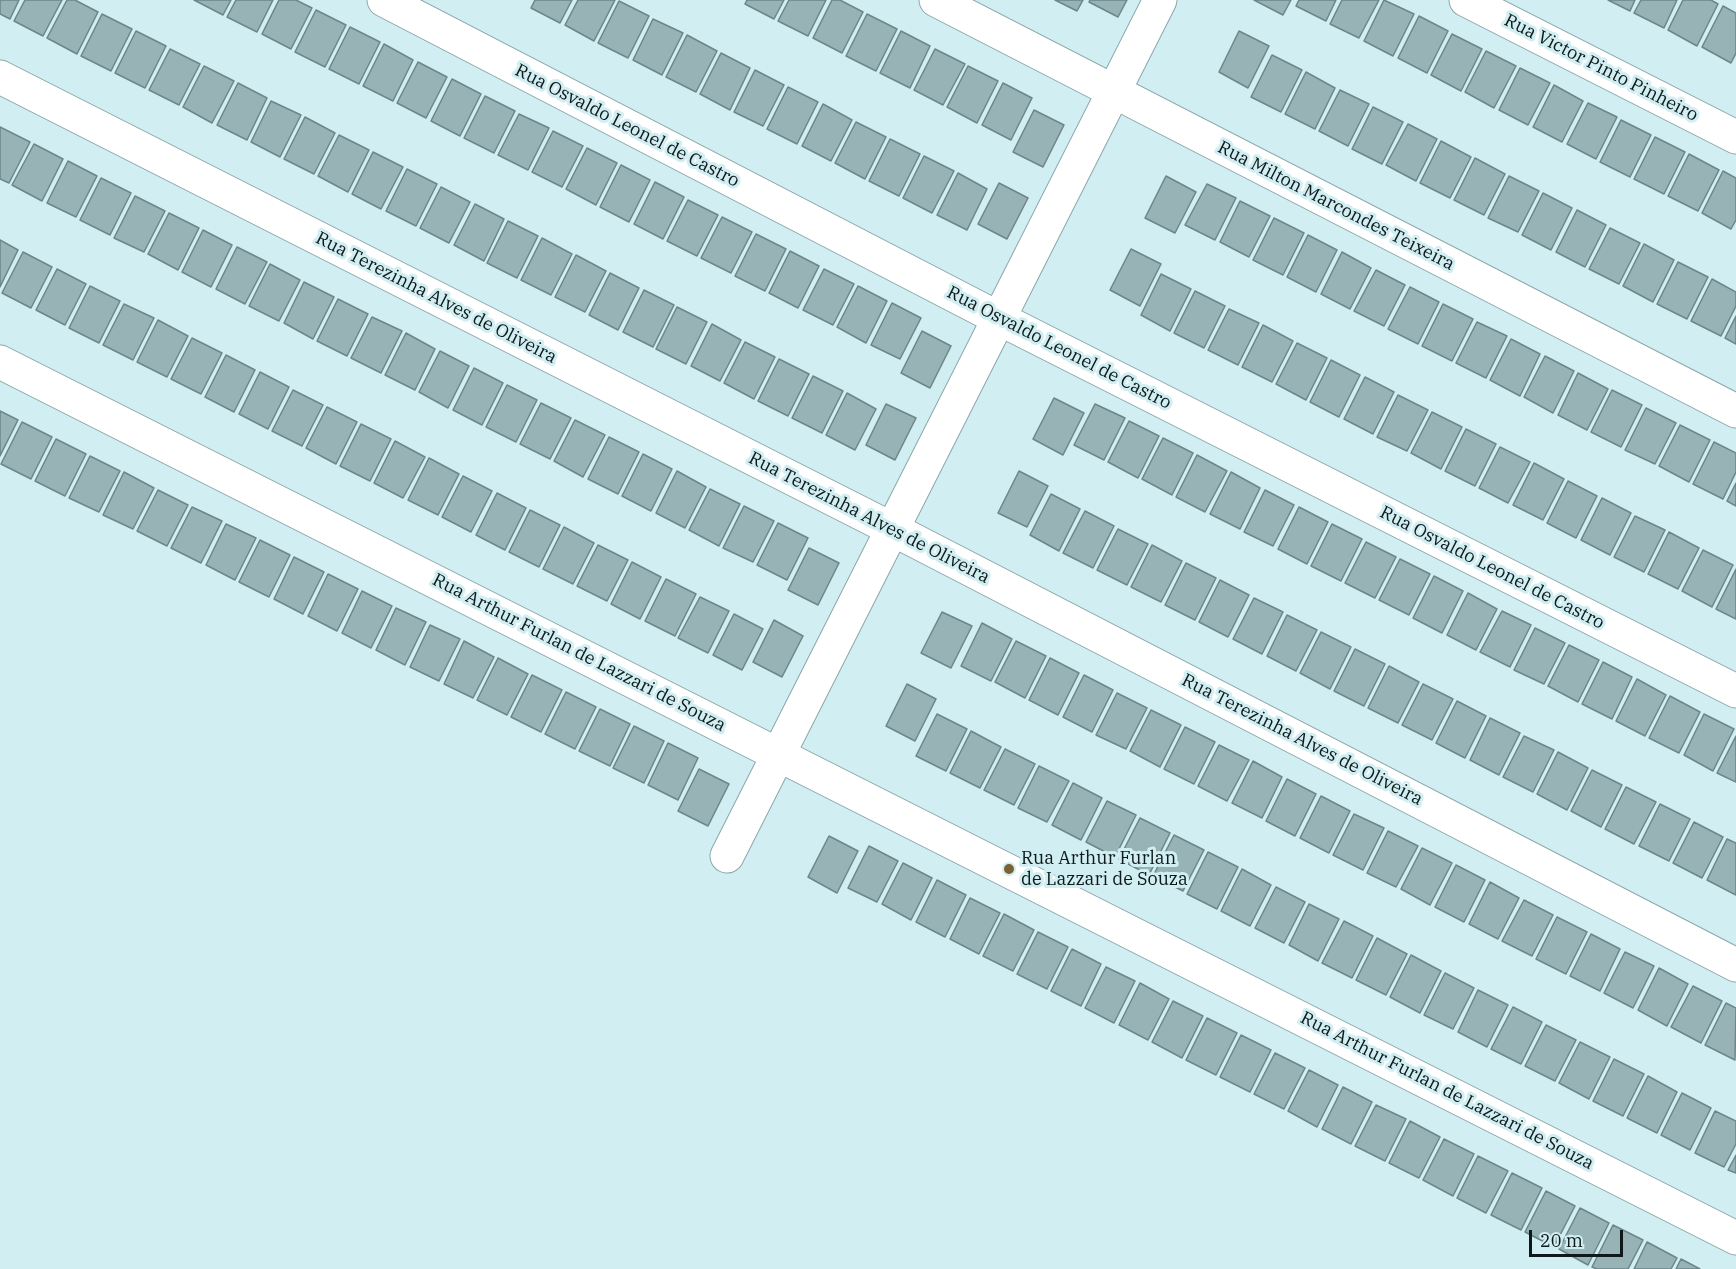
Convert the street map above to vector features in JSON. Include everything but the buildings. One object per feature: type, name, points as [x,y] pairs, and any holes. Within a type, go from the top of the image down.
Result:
[{"type":"street","name":"Rua Osvaldo Leonel de Castro","points":[[384,0],[998,318],[1736,691]]},
{"type":"street","name":"Rua Milton Marcondes Teixeira","points":[[936,0],[1736,411]]},
{"type":"street","points":[[727,856],[1160,0]]},
{"type":"street","name":"Rua Victor Pinto Pinheiro","points":[[1466,0],[1736,137]]},
{"type":"street","name":"Rua Terezinha Alves de Oliveira","points":[[0,76],[892,529],[1736,965]]},
{"type":"street","name":"Rua Arthur Furlan de Lazzari de Souza","points":[[0,362],[1736,1238]]},
{"type":"place","name":"Rua Arthur Furlan de Lazzari de Souza","points":[[1009,869]]}]
